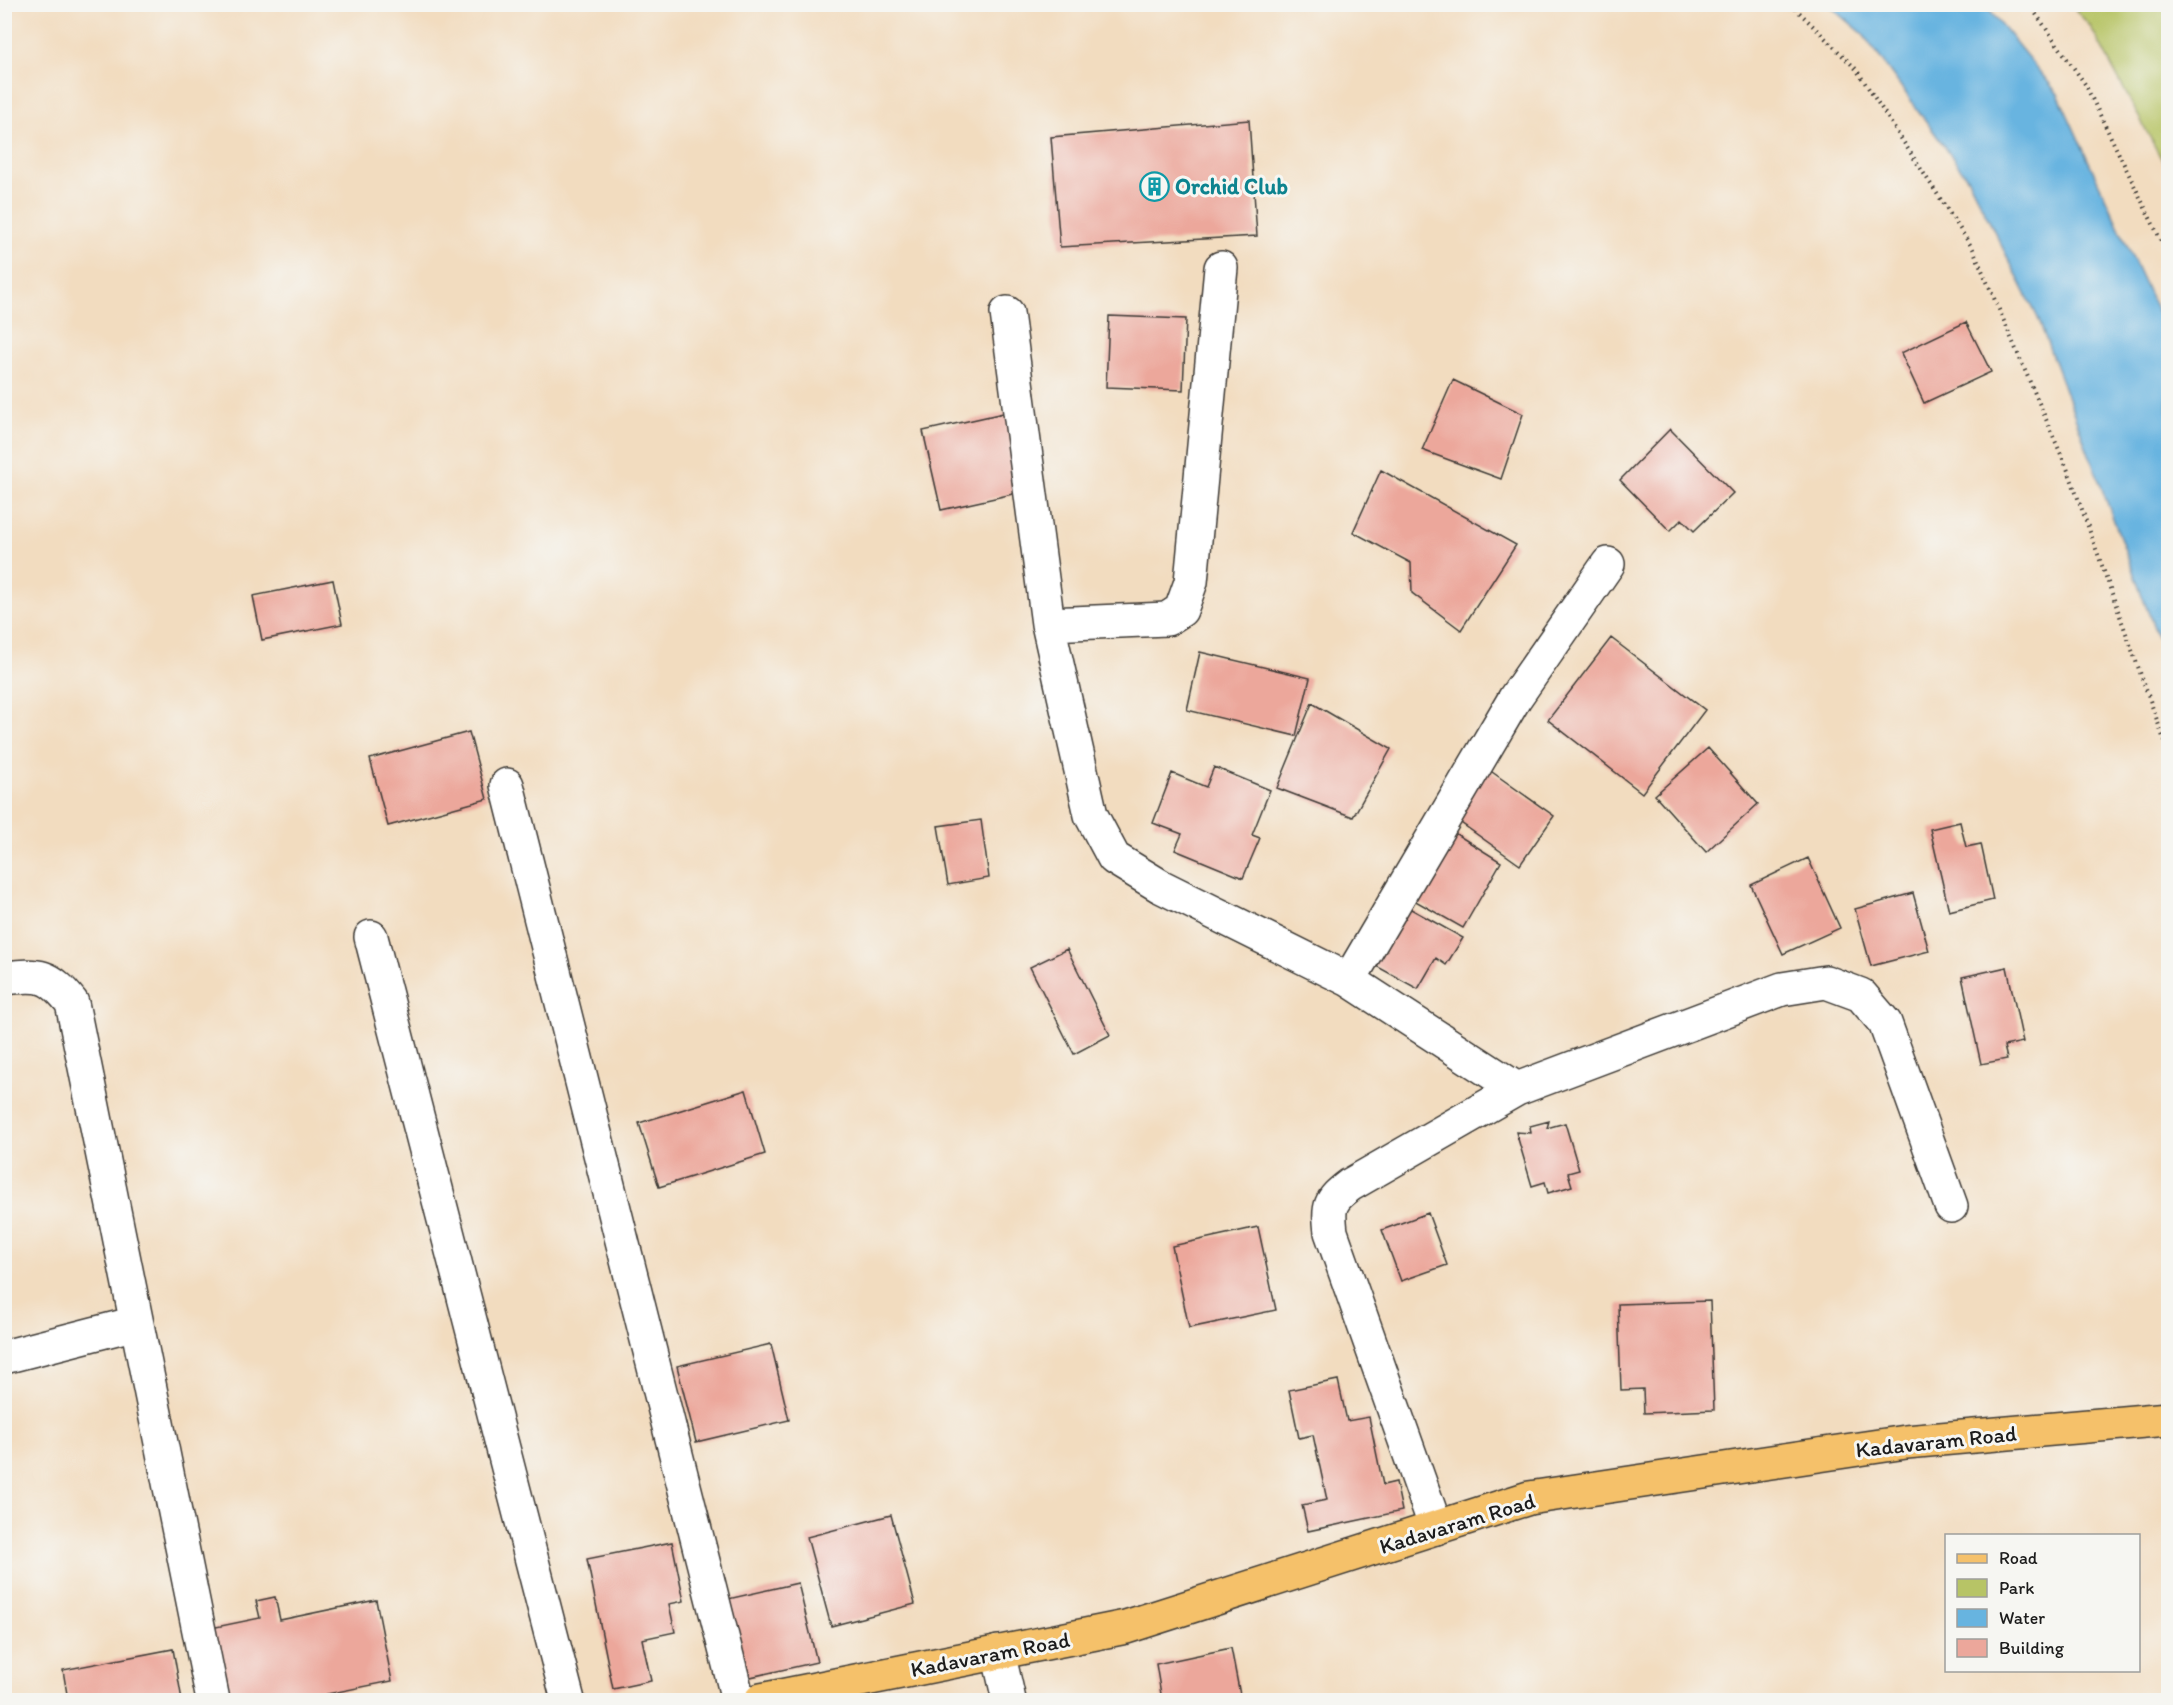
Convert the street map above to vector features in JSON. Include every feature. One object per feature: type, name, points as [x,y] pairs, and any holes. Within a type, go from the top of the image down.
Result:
[{"type":"main road","name":"Kadavaram Road","points":[[761,1701],[1126,1628],[1529,1498],[1882,1446],[2169,1419]]},
{"type":"street","points":[[1048,624],[1167,619],[1181,610],[1191,582],[1221,268]]},
{"type":"street","points":[[1006,313],[1048,624],[1091,815],[1114,858],[1160,886],[1349,980],[1517,1089]]},
{"type":"street","points":[[1349,980],[1515,698],[1608,564]]},
{"type":"street","points":[[507,785],[738,1701]]},
{"type":"street","points":[[371,937],[568,1701]]},
{"type":"street","points":[[4,978],[37,974],[58,985],[72,1003],[213,1701]]},
{"type":"street","points":[[1436,1528],[1332,1232],[1329,1212],[1334,1198],[1350,1185],[1517,1089],[1782,990],[1826,982],[1861,995],[1885,1023],[1952,1206]]},
{"type":"street","points":[[4,1357],[136,1323]]},
{"type":"street","points":[[998,1652],[1009,1701]]},
{"type":"path","points":[[1791,4],[1856,69],[1973,249],[2069,473],[2169,751]]},
{"type":"path","points":[[2029,4],[2085,84],[2169,255]]},
{"type":"green space","points":[[2071,5],[2168,5],[2168,171],[2090,26]]},
{"type":"water","points":[[1829,5],[1985,5],[2058,94],[2168,335],[2168,665],[2038,318],[1968,179],[1862,33]]},
{"type":"building","name":"Orchid Club","points":[[1249,120],[1257,236],[1060,247],[1051,137]]},
{"type":"building","points":[[1109,316],[1186,319],[1183,390],[1106,387]]},
{"type":"building","points":[[1966,322],[1991,372],[1924,403],[1901,353]]},
{"type":"building","points":[[1453,380],[1523,414],[1501,479],[1422,450]]},
{"type":"building","points":[[1008,412],[1026,491],[941,510],[923,431]]},
{"type":"building","points":[[1670,429],[1733,493],[1694,531],[1682,519],[1670,531],[1620,480]]},
{"type":"building","points":[[1381,470],[1516,545],[1461,630],[1412,593],[1411,563],[1353,532]]},
{"type":"building","points":[[333,580],[342,624],[262,640],[253,596]]},
{"type":"building","points":[[1611,638],[1705,710],[1642,793],[1548,720]]},
{"type":"building","points":[[1200,652],[1310,678],[1296,736],[1187,710]]},
{"type":"building","points":[[1312,703],[1391,749],[1353,817],[1277,788]]},
{"type":"building","points":[[469,732],[487,799],[388,826],[370,759]]},
{"type":"building","points":[[1708,748],[1758,804],[1706,852],[1655,795]]},
{"type":"building","points":[[1214,767],[1270,790],[1252,835],[1260,838],[1243,878],[1175,850],[1182,834],[1153,823],[1172,773],[1206,787]]},
{"type":"building","points":[[1485,767],[1554,816],[1520,865],[1454,818]]},
{"type":"building","points":[[981,820],[989,878],[948,885],[938,826]]},
{"type":"building","points":[[1960,822],[1966,847],[1981,844],[1993,900],[1949,911],[1930,829]]},
{"type":"building","points":[[1448,829],[1501,862],[1463,928],[1405,895]]},
{"type":"building","points":[[1808,858],[1840,928],[1783,954],[1751,885]]},
{"type":"building","points":[[1913,893],[1929,951],[1871,966],[1855,909]]},
{"type":"building","points":[[1402,904],[1463,938],[1446,965],[1436,958],[1418,989],[1367,961]]},
{"type":"building","points":[[1067,949],[1110,1035],[1074,1054],[1030,967]]},
{"type":"building","points":[[2007,967],[2023,1042],[2004,1046],[2007,1059],[1981,1064],[1962,977]]},
{"type":"building","points":[[746,1090],[765,1154],[659,1187],[639,1123]]},
{"type":"building","points":[[1549,1121],[1547,1128],[1565,1123],[1579,1170],[1568,1173],[1572,1186],[1548,1193],[1545,1182],[1532,1186],[1516,1132],[1531,1133],[1530,1126]]},
{"type":"building","points":[[1428,1213],[1447,1265],[1401,1281],[1382,1230]]},
{"type":"building","points":[[1258,1227],[1276,1310],[1189,1328],[1172,1246]]},
{"type":"building","points":[[1710,1301],[1714,1410],[1644,1413],[1643,1389],[1621,1390],[1618,1304]]},
{"type":"building","points":[[771,1344],[789,1420],[696,1442],[677,1366]]},
{"type":"building","points":[[1338,1380],[1347,1421],[1369,1417],[1383,1485],[1396,1482],[1402,1511],[1308,1531],[1302,1505],[1327,1500],[1313,1435],[1299,1438],[1289,1390]]},
{"type":"building","points":[[891,1515],[915,1604],[831,1626],[807,1537]]},
{"type":"building","points":[[672,1542],[684,1601],[669,1604],[675,1632],[642,1639],[651,1681],[613,1689],[587,1559]]},
{"type":"building","points":[[798,1583],[817,1662],[746,1678],[728,1599]]},
{"type":"building","points":[[275,1597],[280,1620],[376,1600],[392,1681],[327,1694],[328,1700],[226,1700],[211,1628],[260,1618],[256,1601]]},
{"type":"building","points":[[1231,1648],[1241,1700],[1162,1700],[1156,1664]]},
{"type":"building","points":[[173,1649],[182,1700],[68,1700],[63,1670]]},
{"type":"place","name":"Orchid Club","points":[[1154,186]]}]
